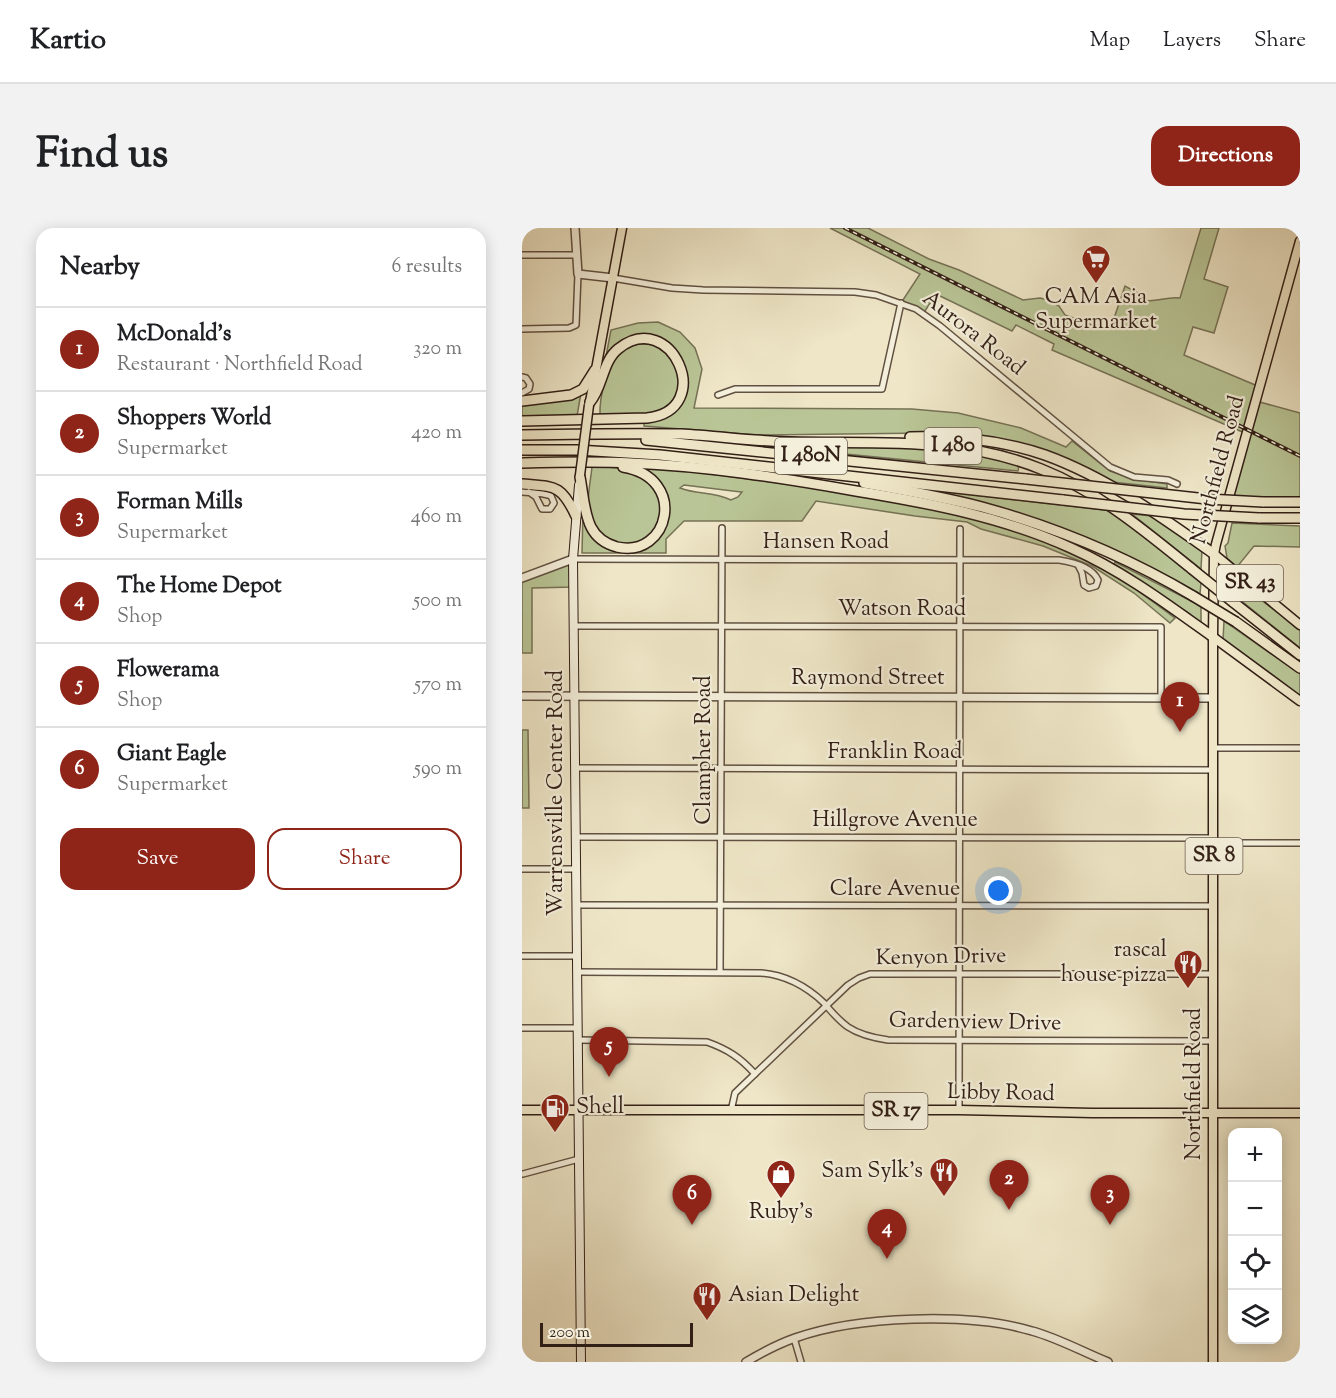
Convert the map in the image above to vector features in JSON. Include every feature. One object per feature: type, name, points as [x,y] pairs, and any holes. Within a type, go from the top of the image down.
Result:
[{"type":"highway","points":[[522,421],[647,418],[662,415],[673,406],[682,392],[683,376],[679,361],[665,345],[653,341],[638,340],[623,345],[610,359],[600,387],[589,404]]},
{"type":"highway","points":[[522,401],[571,395],[583,388],[595,370]]},
{"type":"highway","name":"I 480","points":[[522,435],[681,434],[767,441],[961,447],[1002,456],[1041,469],[1109,504],[1300,655]]},
{"type":"highway","name":"I 480N","points":[[596,435],[1207,499],[1300,502]]},
{"type":"highway","points":[[872,443],[910,437],[969,439],[1045,455],[1116,490],[1164,519],[1214,554]]},
{"type":"highway","name":"I 480","points":[[522,450],[645,453],[803,471],[947,499],[1011,516],[1062,533],[1114,555],[1193,596],[1236,622],[1300,668]]},
{"type":"highway","points":[[522,463],[661,464],[747,474],[886,496],[977,516],[1038,535],[1100,562],[1143,587],[1213,637]]},
{"type":"highway","points":[[580,476],[589,521],[598,536],[620,547],[638,546],[651,538],[661,525],[665,513],[664,498],[656,482],[645,474],[629,468],[594,463]]},
{"type":"highway","name":"I 480N","points":[[803,471],[1184,514],[1300,518]]},
{"type":"highway","points":[[522,484],[549,487],[560,491],[567,498],[576,516]]},
{"type":"main road","name":"Warrensville Center Road","points":[[581,1362],[573,559],[589,404],[622,228]]},
{"type":"main road","name":"Northfield Road","points":[[1213,1362],[1214,554],[1300,242]]},
{"type":"main road","name":"SR 43","points":[[1214,554],[1300,625]]},
{"type":"main road","points":[[1213,637],[1300,701]]},
{"type":"main road","name":"Libby Road","points":[[522,1110],[1300,1113]]},
{"type":"street","points":[[522,328],[569,328],[576,325],[578,274],[576,228]]},
{"type":"street","points":[[522,255],[577,255]]},
{"type":"street","points":[[578,274],[613,278]]},
{"type":"street","name":"Aurora Road","points":[[613,278],[672,288],[703,290],[855,292],[876,295],[901,303],[916,309],[940,326],[1110,467],[1134,477],[1168,480],[1177,484]]},
{"type":"street","points":[[718,395],[735,389],[882,389],[901,303]]},
{"type":"street","points":[[522,377],[531,384],[529,389],[522,393]]},
{"type":"street","points":[[522,492],[529,492],[551,496],[553,506],[550,509],[542,509],[536,497],[529,492]]},
{"type":"street","name":"Clampher Road","points":[[720,972],[722,528]]},
{"type":"street","points":[[958,1110],[961,770],[960,529]]},
{"type":"street","points":[[522,578],[573,559]]},
{"type":"street","name":"Hansen Road","points":[[573,559],[1059,560],[1078,565]]},
{"type":"street","points":[[1078,565],[1097,576],[1096,586],[1089,588],[1084,585],[1078,565]]},
{"type":"street","name":"Watson Road","points":[[574,626],[1161,627],[1161,698]]},
{"type":"street","name":"Raymond Street","points":[[522,696],[1214,698]]},
{"type":"street","points":[[1214,748],[1300,748]]},
{"type":"street","name":"Franklin Road","points":[[576,768],[1214,771]]},
{"type":"street","name":"Hillgrove Avenue","points":[[576,837],[959,838],[1300,843]]},
{"type":"street","points":[[522,869],[576,869]]},
{"type":"street","name":"Clare Avenue","points":[[576,905],[1214,906]]},
{"type":"street","points":[[522,956],[577,956]]},
{"type":"street","name":"Gardenview Drive","points":[[577,972],[720,972],[780,976],[806,988],[848,1027],[877,1039],[900,1041],[1214,1041]]},
{"type":"street","name":"Kenyon Drive","points":[[731,1112],[735,1093],[848,985],[870,974],[1214,974]]},
{"type":"street","points":[[522,1028],[578,1028]]},
{"type":"street","points":[[578,1040],[707,1042],[736,1055],[755,1074]]},
{"type":"street","points":[[523,1174],[579,1159]]},
{"type":"street","points":[[746,1362],[794,1338],[814,1332],[891,1320],[969,1320],[1006,1324],[1066,1343],[1108,1362]]},
{"type":"street","points":[[794,1338],[801,1362]]},
{"type":"green space","points":[[830,228],[868,228],[929,259],[959,270],[1023,300],[1040,298],[1048,300],[1059,306],[1065,315],[1103,329],[1111,327],[1125,286],[1138,293],[1143,300],[1180,298],[1201,228],[1219,228],[1204,279],[1228,287],[1214,333],[1193,327],[1184,355],[1260,387],[1256,401],[1300,413],[1300,502],[1228,503],[1247,434],[1052,350],[1054,344],[1016,325],[1012,331],[936,294],[923,314],[901,303],[920,274]]},
{"type":"green space","points":[[658,322],[680,332],[695,348],[702,369],[694,408],[912,409],[958,413],[1021,428],[1066,447],[1072,441],[1110,471],[1135,479],[1167,484],[1167,488],[1103,481],[1064,460],[927,433],[757,435],[644,426],[644,422],[660,418],[677,405],[683,374],[681,360],[671,347],[645,337],[606,356],[611,330],[638,323]]},
{"type":"green space","points":[[636,344],[656,345],[664,348],[673,359],[679,377],[672,402],[657,414],[600,416],[603,390],[618,352]]},
{"type":"green space","points":[[581,393],[577,416],[522,418],[522,404]]},
{"type":"green space","points":[[785,445],[918,447],[972,452],[1019,465],[1018,471],[785,448]]},
{"type":"green space","points":[[592,466],[627,470],[638,474],[651,484],[659,496],[660,510],[657,523],[650,534],[640,542],[626,544],[610,541],[599,533],[590,517],[588,507]]},
{"type":"green space","points":[[642,468],[708,474],[853,494],[917,505],[982,520],[1045,541],[1075,554],[1122,580],[1175,618],[1170,623],[1134,593],[1092,566],[1043,546],[981,529],[967,522],[816,501],[802,521],[684,521],[666,539],[666,553],[582,553],[583,511],[596,538],[643,548],[660,535],[668,521],[668,503],[662,486]],"holes":[[[684,485],[742,492],[731,500],[718,495],[680,488]]]},
{"type":"green space","points":[[938,491],[1114,511],[1201,582],[1200,594],[1138,561],[1073,534]]},
{"type":"green space","points":[[1132,514],[1152,516],[1202,550],[1201,569]]},
{"type":"green space","points":[[1232,523],[1300,526],[1300,547],[1254,546],[1237,567],[1227,558],[1225,546],[1228,543]]},
{"type":"green space","points":[[573,559],[573,587],[532,588],[532,653],[522,653],[522,578]]},
{"type":"green space","points":[[1115,562],[1201,606],[1201,622],[1194,620],[1190,614],[1114,564]]},
{"type":"green space","points":[[1225,572],[1300,630],[1300,648],[1224,587]]},
{"type":"green space","points":[[1224,621],[1300,674],[1300,696],[1223,640]]},
{"type":"green space","points":[[522,730],[528,730],[529,808],[522,808]]},
{"type":"railway","points":[[845,228],[1300,456]]},
{"type":"place","name":"CAM Asia Supermarket","points":[[1096,284]]},
{"type":"place","name":"McDonald's","points":[[1180,732]]},
{"type":"place","name":"rascal house pizza","points":[[1188,990]]},
{"type":"place","name":"Flowerama","points":[[609,1077]]},
{"type":"place","name":"Shell","points":[[555,1134]]},
{"type":"place","name":"Sam Sylk's","points":[[944,1198]]},
{"type":"place","name":"Ruby's","points":[[781,1200]]},
{"type":"place","name":"Shoppers World","points":[[1009,1210]]},
{"type":"place","name":"Giant Eagle","points":[[692,1225]]},
{"type":"place","name":"Forman Mills","points":[[1110,1225]]},
{"type":"place","name":"The Home Depot","points":[[887,1259]]},
{"type":"place","name":"Asian Delight","points":[[707,1322]]}]
